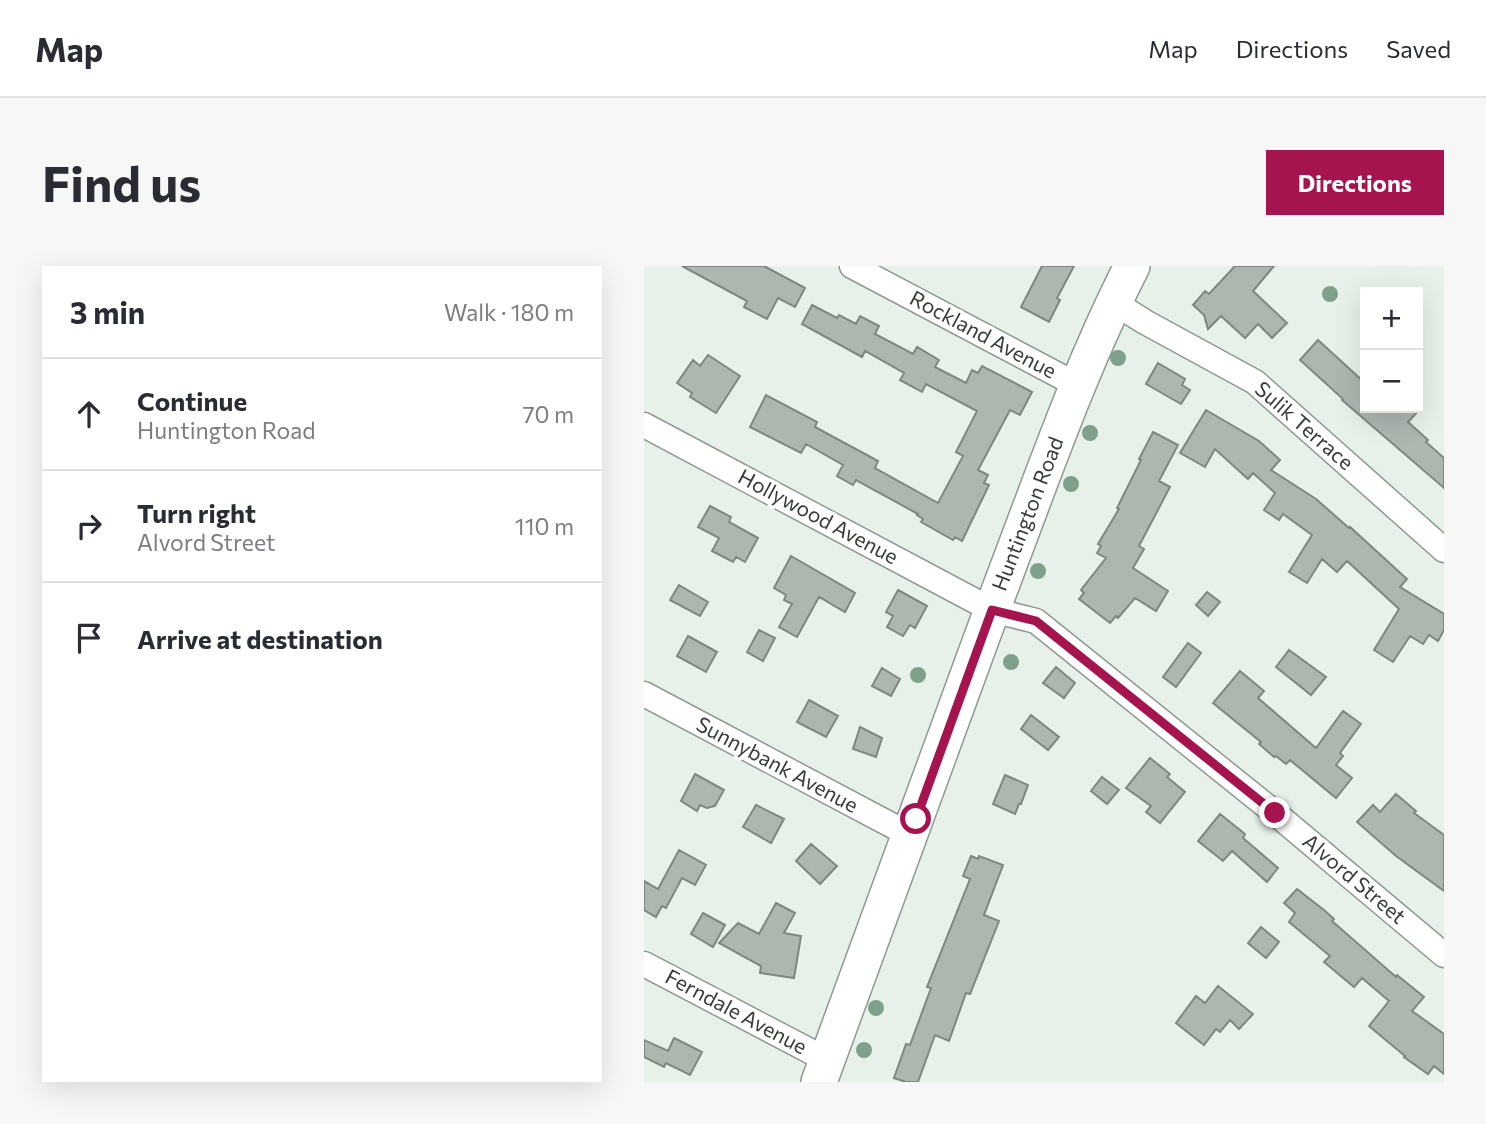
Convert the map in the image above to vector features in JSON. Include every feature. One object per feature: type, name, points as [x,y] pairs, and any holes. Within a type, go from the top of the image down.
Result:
[{"type":"main road","name":"Huntington Road","points":[[823,1071],[1077,385],[1113,302],[1132,266]]},
{"type":"street","name":"Rockland Avenue","points":[[852,266],[1077,385]]},
{"type":"street","name":"Sulik Terrace","points":[[1113,302],[1255,382],[1444,550]]},
{"type":"street","name":"Hollywood Avenue","points":[[644,425],[992,610]]},
{"type":"street","name":"Alvord Street","points":[[992,610],[1036,621],[1275,813],[1444,956]]},
{"type":"street","name":"Sunnybank Avenue","points":[[644,694],[910,835]]},
{"type":"street","name":"Ferndale Avenue","points":[[644,964],[823,1071]]},
{"type":"building","points":[[682,266],[764,266],[805,288],[795,307],[778,298],[767,319],[744,307],[747,301]]},
{"type":"building","points":[[1042,266],[1074,266],[1057,298],[1060,300],[1049,322],[1021,307]]},
{"type":"building","points":[[1235,266],[1274,266],[1253,291],[1287,323],[1272,338],[1258,324],[1245,338],[1221,316],[1208,329],[1204,315],[1193,305],[1205,291],[1209,294]]},
{"type":"building","points":[[812,305],[856,324],[860,316],[879,326],[875,334],[913,354],[917,347],[939,360],[935,367],[966,383],[972,370],[978,373],[982,366],[1032,392],[1020,415],[1010,410],[978,470],[988,475],[984,483],[989,485],[962,541],[955,537],[953,540],[921,522],[923,519],[918,514],[856,480],[853,485],[837,476],[843,465],[806,444],[801,453],[750,427],[766,395],[817,422],[815,427],[878,461],[875,468],[938,503],[963,456],[956,452],[977,411],[926,384],[922,392],[900,380],[904,373],[865,351],[862,357],[802,324]]},
{"type":"building","points":[[1318,340],[1360,378],[1360,413],[1416,413],[1408,422],[1444,458],[1444,488],[1342,400],[1300,360]]},
{"type":"building","points":[[708,355],[740,376],[716,413],[690,397],[692,393],[677,383],[693,360],[700,366]]},
{"type":"building","points":[[1158,363],[1185,379],[1182,385],[1190,390],[1181,404],[1146,384]]},
{"type":"building","points":[[1206,410],[1259,441],[1280,460],[1271,470],[1316,499],[1350,527],[1407,579],[1400,587],[1444,614],[1444,630],[1438,641],[1429,635],[1423,644],[1410,636],[1393,662],[1374,650],[1399,609],[1347,561],[1337,572],[1322,559],[1307,583],[1289,572],[1312,535],[1283,514],[1279,520],[1264,510],[1275,493],[1253,473],[1248,479],[1215,449],[1205,467],[1180,453]]},
{"type":"building","points":[[1153,432],[1178,445],[1159,481],[1170,487],[1139,546],[1144,549],[1133,568],[1168,591],[1156,611],[1135,598],[1118,618],[1116,616],[1110,623],[1079,599],[1084,593],[1081,590],[1106,558],[1097,553],[1101,546],[1098,544],[1119,509],[1117,508]]},
{"type":"building","points":[[710,506],[731,517],[729,522],[758,538],[745,562],[736,557],[733,562],[712,551],[719,538],[698,527]]},
{"type":"building","points":[[791,556],[855,593],[845,612],[819,597],[797,637],[779,627],[792,604],[784,600],[786,595],[774,588]]},
{"type":"building","points":[[679,585],[708,602],[700,616],[670,600]]},
{"type":"building","points":[[898,590],[927,606],[915,628],[910,625],[903,636],[887,627],[893,616],[886,612]]},
{"type":"building","points":[[1207,592],[1220,602],[1208,616],[1196,605]]},
{"type":"building","points":[[759,630],[775,638],[763,661],[747,652]]},
{"type":"building","points":[[688,636],[717,652],[706,672],[677,656]]},
{"type":"building","points":[[1188,643],[1201,653],[1176,687],[1163,677]]},
{"type":"building","points":[[1289,650],[1326,677],[1311,695],[1276,667]]},
{"type":"building","points":[[1056,667],[1075,683],[1064,698],[1043,683]]},
{"type":"building","points":[[882,668],[900,679],[891,696],[872,686]]},
{"type":"building","points":[[1240,671],[1264,691],[1258,698],[1316,748],[1343,711],[1361,724],[1340,753],[1343,756],[1336,765],[1352,778],[1336,798],[1290,760],[1286,764],[1274,757],[1259,744],[1261,742],[1213,703]]},
{"type":"building","points":[[809,700],[838,716],[826,737],[797,722]]},
{"type":"building","points":[[1031,715],[1059,737],[1048,750],[1021,729]]},
{"type":"building","points":[[860,727],[882,738],[876,757],[853,749]]},
{"type":"building","points":[[1150,758],[1170,774],[1167,777],[1185,792],[1160,823],[1146,812],[1151,806],[1126,788]]},
{"type":"building","points":[[695,774],[724,790],[715,806],[707,808],[700,805],[697,811],[681,801]]},
{"type":"building","points":[[1005,775],[1028,785],[1015,814],[993,804]]},
{"type":"building","points":[[1102,777],[1119,790],[1107,804],[1091,791]]},
{"type":"building","points":[[1396,794],[1416,811],[1414,813],[1444,835],[1444,891],[1396,856],[1357,822],[1373,805],[1380,812]]},
{"type":"building","points":[[756,805],[784,819],[771,843],[743,827]]},
{"type":"building","points":[[1220,814],[1245,834],[1243,838],[1278,868],[1267,882],[1232,851],[1223,861],[1198,841]]},
{"type":"building","points":[[811,844],[837,866],[820,884],[796,861]]},
{"type":"building","points":[[679,850],[706,865],[695,885],[682,878],[666,908],[662,906],[656,917],[644,910],[644,881],[658,889]]},
{"type":"building","points":[[971,856],[978,859],[979,856],[1003,865],[984,915],[999,921],[970,994],[966,993],[949,1041],[935,1035],[918,1082],[906,1082],[894,1078],[906,1044],[910,1045],[931,988],[927,987],[970,879],[963,876]]},
{"type":"building","points":[[1297,889],[1324,910],[1334,919],[1332,921],[1396,977],[1397,975],[1424,997],[1412,1011],[1444,1034],[1444,1074],[1434,1066],[1428,1074],[1369,1026],[1389,1001],[1362,978],[1354,987],[1324,962],[1330,956],[1289,922],[1295,913],[1284,903]]},
{"type":"building","points":[[776,903],[795,913],[784,933],[801,936],[794,978],[760,973],[761,966],[719,943],[738,923],[759,934]]},
{"type":"building","points":[[703,913],[725,925],[713,947],[691,934]]},
{"type":"building","points":[[1261,927],[1279,942],[1266,958],[1248,943]]},
{"type":"building","points":[[1218,986],[1253,1014],[1239,1029],[1230,1020],[1220,1032],[1216,1029],[1204,1045],[1176,1023],[1196,996],[1205,1003]]},
{"type":"building","points":[[674,1038],[702,1052],[690,1075],[666,1063],[664,1067],[644,1057],[644,1040],[668,1051]]},
{"type":"route","points":[[916,819],[992,610],[1036,621],[1275,813]]}]
